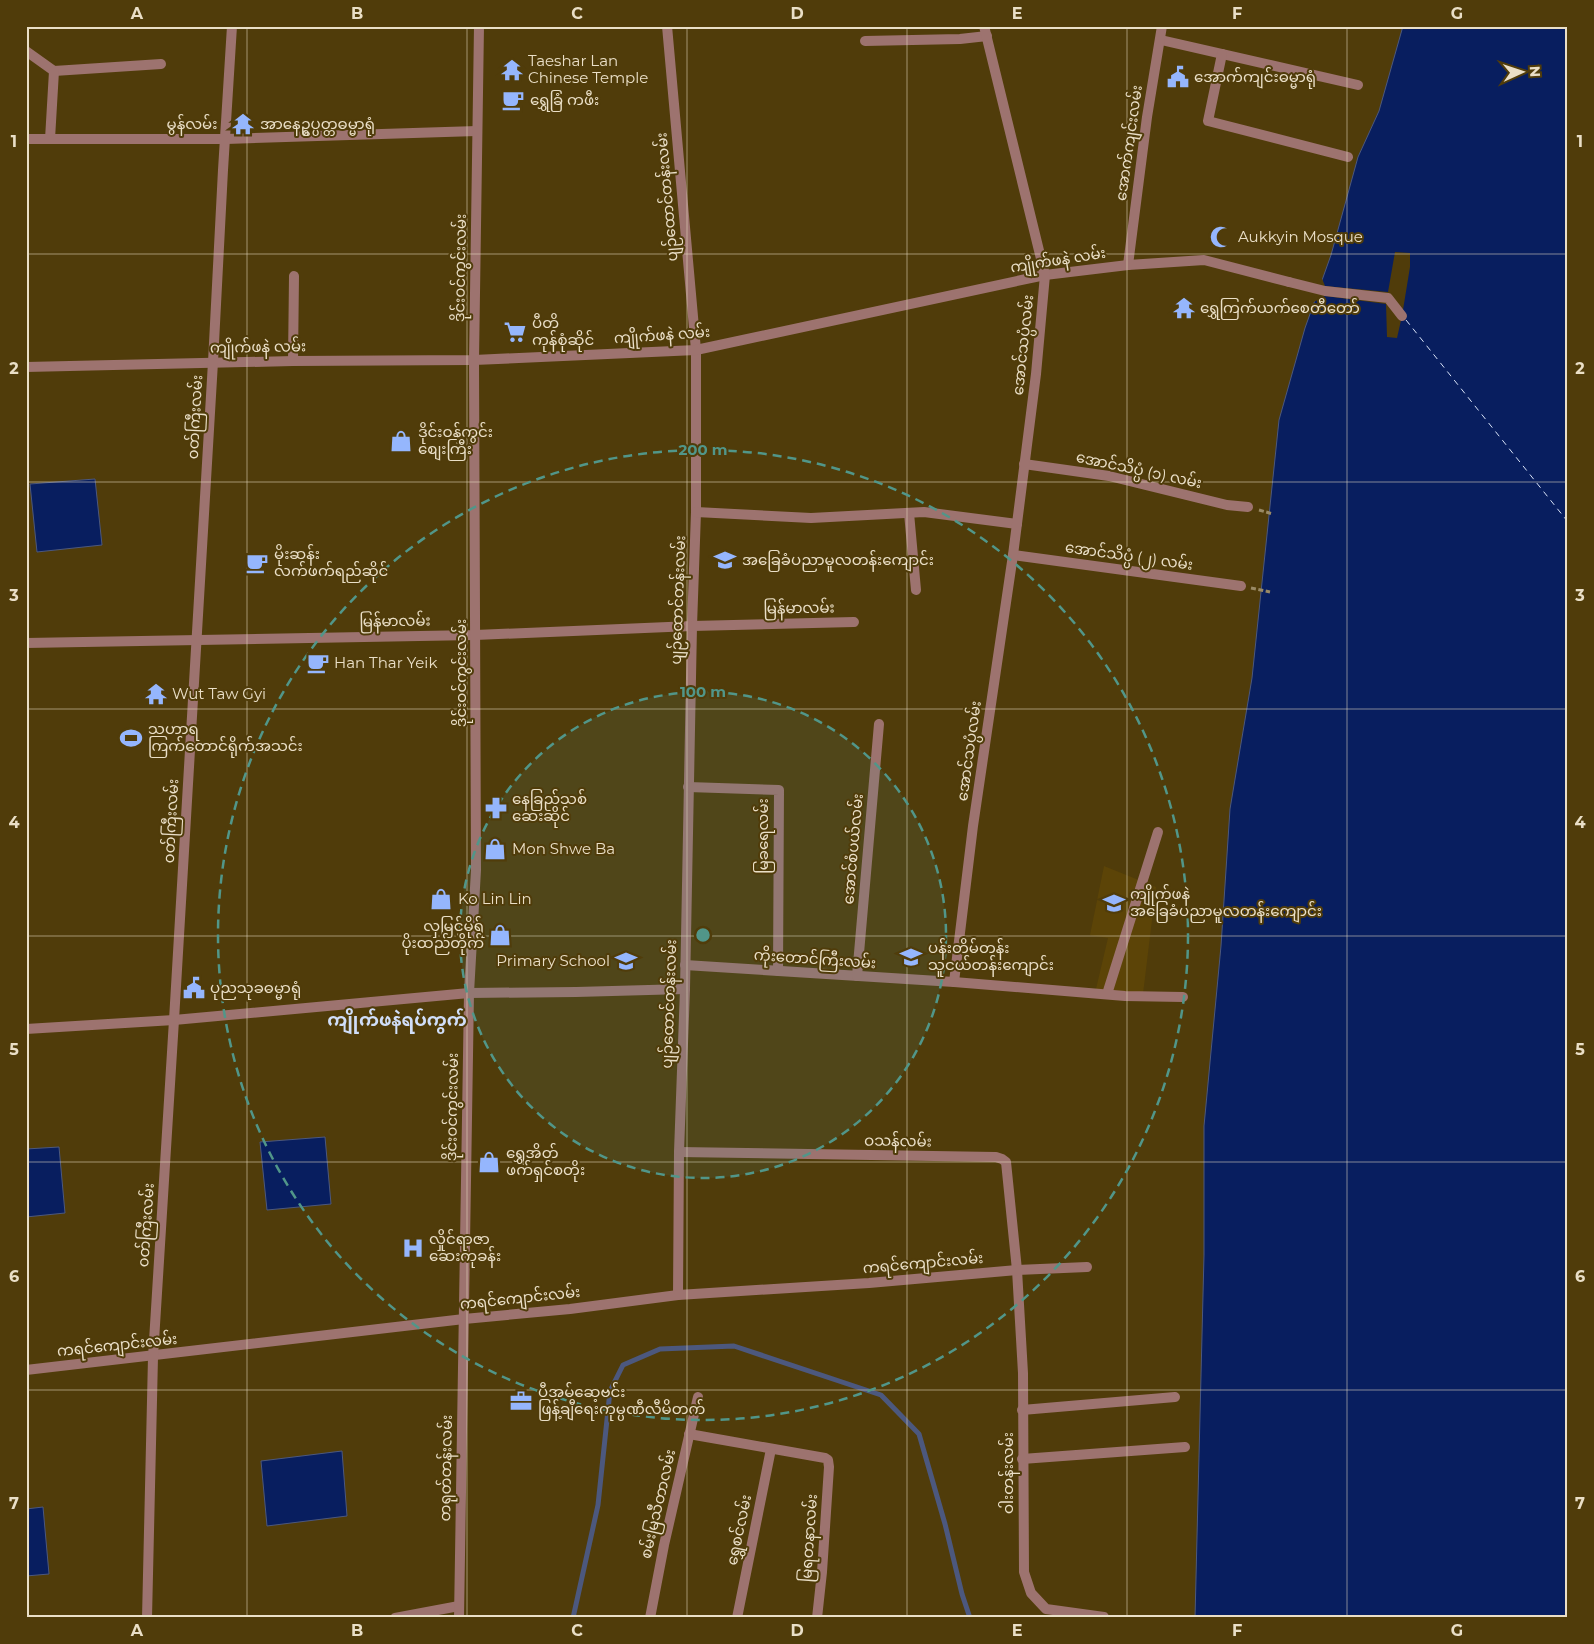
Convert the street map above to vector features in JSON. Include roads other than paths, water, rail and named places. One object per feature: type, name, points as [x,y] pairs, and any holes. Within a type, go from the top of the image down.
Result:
[{"type":"street","name":"၀တ်ကြီးလမ်း","points":[[147,1618],[153,1356],[214,362],[232,26]]},
{"type":"street","name":"ဒိုင်းဝင်ကွင်းလမ်း","points":[[464,1319],[469,993],[476,870],[474,360],[479,26]]},
{"type":"street","name":"ပျဉ်ထောင်တန်းလမ်း","points":[[667,26],[696,350],[696,512],[688,787],[685,989],[679,1152],[678,1295]]},
{"type":"street","name":"အောက်ကျင်းလမ်း","points":[[1128,265],[1147,117],[1162,26]]},
{"type":"street","points":[[864,41],[950,39],[986,31]]},
{"type":"street","name":"အောင်သပ္ပံလမ်း","points":[[954,982],[973,826],[1017,524],[1045,275],[986,31]]},
{"type":"street","points":[[1160,40],[1358,85]]},
{"type":"street","points":[[26,51],[54,71],[161,64]]},
{"type":"street","points":[[1222,54],[1208,121],[1348,157]]},
{"type":"street","points":[[50,139],[54,71]]},
{"type":"street","name":"မွန်လမ်း","points":[[26,139],[226,139],[477,131]]},
{"type":"street","name":"ကျိုက်ဖနဲ လမ်း","points":[[26,367],[214,362],[474,360],[696,350],[1045,275],[1128,265],[1204,260],[1325,291],[1388,298],[1402,316]]},
{"type":"street","points":[[293,361],[294,276]]},
{"type":"street","name":"အောင်သိပ္ပံ (၁) လမ်း","points":[[1024,464],[1109,476],[1248,507]]},
{"type":"street","points":[[696,512],[811,518],[924,512],[1017,524]]},
{"type":"street","points":[[909,513],[916,590]]},
{"type":"street","name":"အောင်သိပ္ပံ (၂) လမ်း","points":[[1013,555],[1241,586]]},
{"type":"street","name":"မြန်မာလမ်း","points":[[26,643],[475,634],[854,622]]},
{"type":"street","name":"အောင်စံပယ်လမ်း","points":[[857,976],[879,724]]},
{"type":"street","name":"မြခရေလမ်း","points":[[688,787],[778,790],[778,971]]},
{"type":"street","points":[[1107,994],[1158,832]]},
{"type":"street","name":"ကိုးတောင်ကြီးလမ်း","points":[[685,965],[1107,994],[1183,997]]},
{"type":"street","points":[[26,1029],[174,1020],[469,993],[685,989]]},
{"type":"street","name":"ဝသန်လမ်း","points":[[679,1152],[1002,1159],[1006,1162],[1018,1270]]},
{"type":"street","name":"ကရင်ကျောင်းလမ်း","points":[[26,1370],[464,1319],[570,1309],[678,1295],[869,1283],[1018,1270],[1087,1267]]},
{"type":"street","name":"ဝါးတန်းလမ်း","points":[[1018,1270],[1022,1373],[1024,1572],[1031,1594],[1046,1609],[1104,1617]]},
{"type":"street","name":"တရုတ်တန်းလမ်း","points":[[459,1618],[464,1319]]},
{"type":"street","points":[[1022,1410],[1175,1397]]},
{"type":"street","name":"စမ်းမြသီတာလမ်း","points":[[650,1618],[664,1544],[698,1398]]},
{"type":"street","points":[[689,1434],[770,1449]]},
{"type":"street","points":[[1022,1458],[1185,1447]]},
{"type":"street","name":"မြရတနာလမ်း","points":[[770,1449],[828,1460],[822,1572],[817,1618]]},
{"type":"street","name":"ရွှေစင်လမ်း","points":[[737,1618],[770,1449]]},
{"type":"street","points":[[395,1618],[459,1606]]},
{"type":"waterway","points":[[573,1618],[598,1505],[610,1391],[623,1365],[660,1349],[734,1346],[881,1395],[919,1434],[970,1618]]},
{"type":"place","name":"Taeshar Lan Chinese Temple","points":[[512,70]]},
{"type":"place","name":"အောက်ကျင်းဓမ္မာရုံ","points":[[1178,77]]},
{"type":"place","name":"ရွှေခြံ ကဖီး","points":[[513,100]]},
{"type":"place","name":"အာနေဥ္စပ္ပတ္တဓမ္မာရုံ","points":[[243,124]]},
{"type":"place","name":"Aukkyin Mosque","points":[[1221,237]]},
{"type":"place","name":"ရွှေကြက်ယက်စေတီတော်","points":[[1184,308]]},
{"type":"place","name":"ပီတိ ကုန်စုံဆိုင်","points":[[515,332]]},
{"type":"place","name":"ဒိုင်းဝန်ကွင်း စျေးကြီး","points":[[401,441]]},
{"type":"place","name":"အခြေခံပညာမူလတန်းကျောင်း","points":[[725,560]]},
{"type":"place","name":"မိုးဆန်း လက်ဖက်ရည်ဆိုင်","points":[[257,563]]},
{"type":"place","name":"Han Thar Yeik","points":[[318,663]]},
{"type":"place","name":"Wut Taw Gyi","points":[[156,694]]},
{"type":"place","name":"သဟာရ ကြက်တောင်ရိုက်အသင်း","points":[[131,738]]},
{"type":"place","name":"နေခြည်သစ် ဆေးဆိုင်","points":[[496,808]]},
{"type":"place","name":"Mon Shwe Ba","points":[[495,849]]},
{"type":"place","name":"Ko Lin Lin","points":[[441,899]]},
{"type":"place","name":"ကျိုက်ဖနဲ အခြေခံပညာမူလတန်းကျောင်း","points":[[1114,903]]},
{"type":"place","name":"လှမြင့်မိုရ် ပိုးထည်တိုက်","points":[[500,935]]},
{"type":"place","name":"ပန်းတိမ်တန်း သူငယ်တန်းကျောင်း","points":[[911,957]]},
{"type":"place","name":"Primary School","points":[[626,961]]},
{"type":"place","name":"ပုညသုခဓမ္မာရုံ","points":[[194,988]]},
{"type":"place","name":"ရွှေအိတ် ဖက်ရှင်စတိုး","points":[[489,1162]]},
{"type":"place","name":"လှိုင်ရာဇာ ဆေးကုခန်း","points":[[413,1248]]},
{"type":"place","name":"ပီအမ်ဆေ့ဗင်း ဖြန့်ချီရေးကုမ္ပဏီလီမိတက်","points":[[521,1401]]},
{"type":"district","name":"ကျိုက်ဖနဲရပ်ကွက်","points":[[397,1020]]}]
